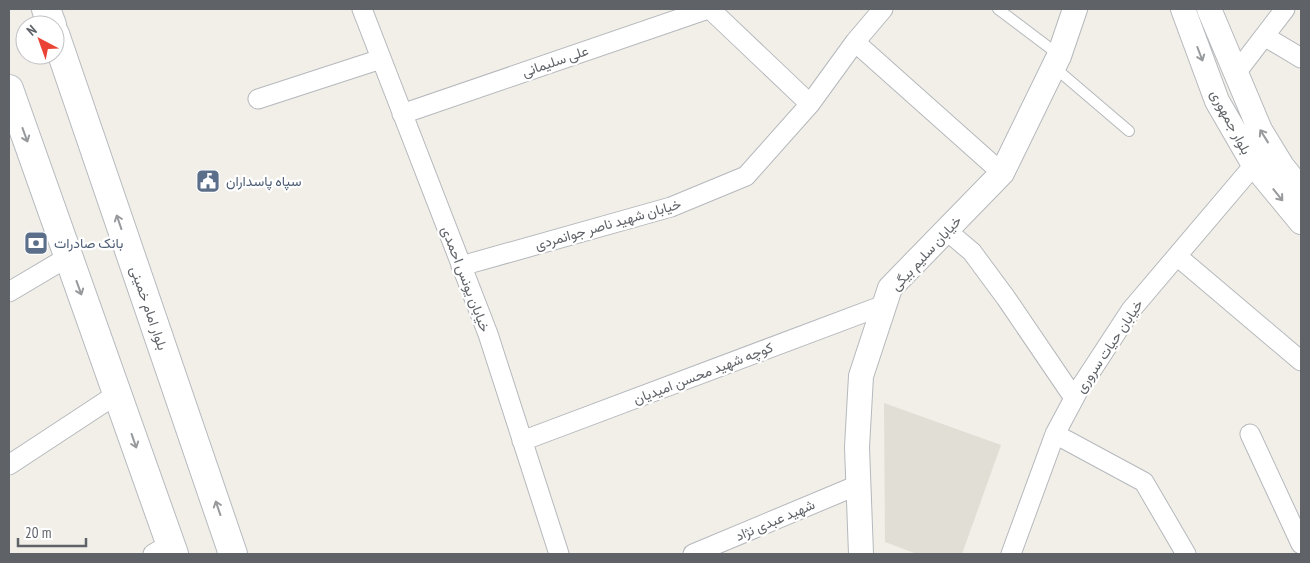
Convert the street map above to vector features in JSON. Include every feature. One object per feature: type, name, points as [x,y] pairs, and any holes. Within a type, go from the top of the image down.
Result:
[{"type":"main road","name":"بلوار امام خمینی","points":[[65,63],[233,554]]},
{"type":"main road","points":[[9,93],[117,394],[166,551]]},
{"type":"street","name":"خیابان یونس احمدی","points":[[362,9],[488,334],[559,554]]},
{"type":"street","points":[[709,9],[810,104]]},
{"type":"street","name":"علی سلیمانی","points":[[402,114],[709,9]]},
{"type":"street","name":"خیابان شهید ناصر جوانمردی","points":[[461,266],[671,207],[746,176],[810,104],[855,42],[883,9]]},
{"type":"street","name":"خیابان سلیم بیگی","points":[[861,554],[857,448],[860,376],[890,288],[1002,173],[1057,62],[1075,9]]},
{"type":"street","name":"بلوار جمهوری","points":[[1183,9],[1217,101],[1254,165],[1301,222]]},
{"type":"street","name":"بلوار جمهوری","points":[[1209,9],[1260,130],[1282,166],[1301,190]]},
{"type":"street","points":[[1236,73],[1284,9]]},
{"type":"street","points":[[1264,36],[1301,58]]},
{"type":"street","points":[[855,42],[1002,173]]},
{"type":"street","points":[[258,99],[381,59]]},
{"type":"street","name":"خیابان حیات سروری","points":[[1011,554],[1055,434],[1074,398],[1131,310],[1254,165]]},
{"type":"street","points":[[946,230],[972,252],[1006,298],[1074,398]]},
{"type":"street","points":[[1177,256],[1301,361]]},
{"type":"street","points":[[9,292],[68,257]]},
{"type":"street","name":"کوچه شهید محسن امیدیان","points":[[522,441],[884,305]]},
{"type":"street","points":[[9,465],[117,394]]},
{"type":"street","points":[[1055,434],[1144,482],[1186,554]]},
{"type":"street","points":[[1250,434],[1301,544],[1290,554]]},
{"type":"street","name":"شهید عبدی نژاد","points":[[693,554],[858,485]]},
{"type":"lane","points":[[998,9],[1129,131]]},
{"type":"shaded area","points":[[884,403],[1001,445],[962,554],[917,554],[885,542]]},
{"type":"place","name":"سپاه پاسداران","points":[[208,181]]},
{"type":"place","name":"بانک صادرات","points":[[36,243]]}]
